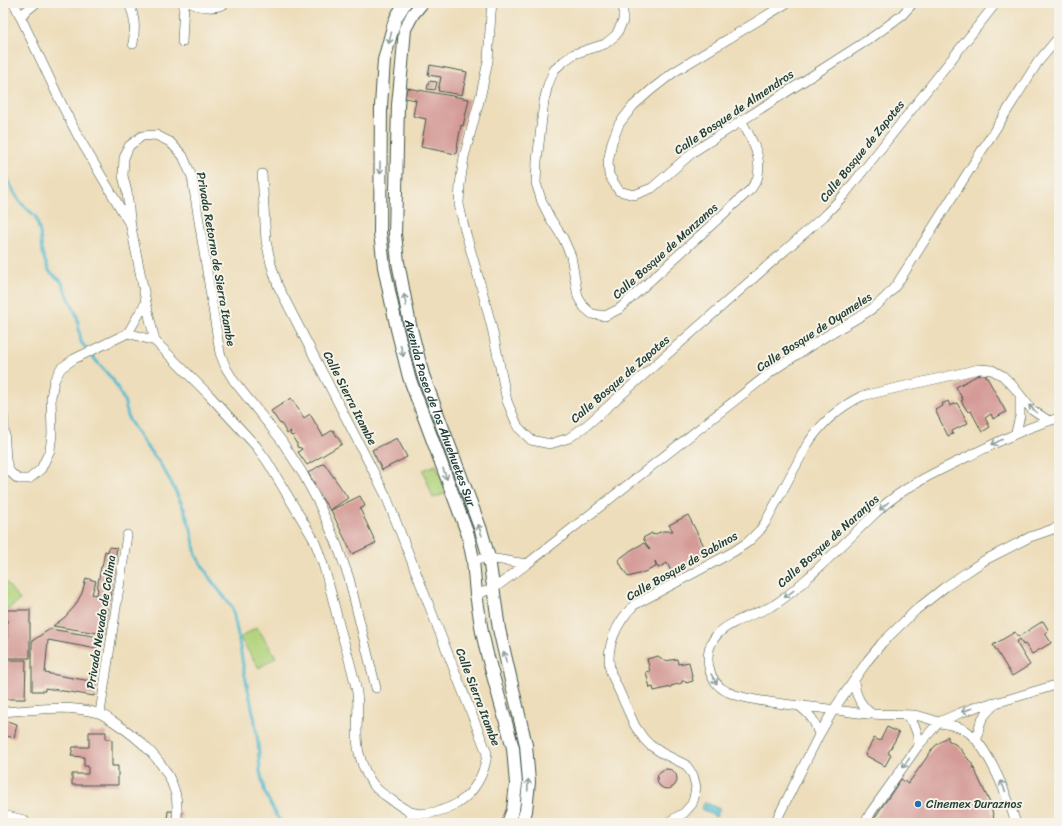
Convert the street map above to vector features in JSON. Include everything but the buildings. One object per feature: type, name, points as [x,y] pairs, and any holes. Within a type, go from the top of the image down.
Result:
[{"type":"street","points":[[14,3],[78,136],[131,227],[146,302],[156,341],[256,446],[267,461],[307,526],[319,550],[357,694],[357,737],[359,753],[372,782],[380,792],[412,813],[407,823]]},
{"type":"street","points":[[20,16],[36,3]]},
{"type":"street","points":[[128,3],[132,9],[135,27],[133,44]]},
{"type":"street","points":[[182,42],[184,3]]},
{"type":"street","points":[[191,3],[206,7],[226,3]]},
{"type":"street","name":"Avenida Paseo de los Ahuehuetes Sur","points":[[405,3],[394,23],[384,60],[381,106],[380,234],[384,267],[409,377],[468,535],[473,560],[476,594],[482,632],[513,748],[516,784],[513,810],[508,823]]},
{"type":"street","name":"Avenida Paseo de los Ahuehuetes Sur","points":[[422,3],[413,14],[405,28],[398,105],[395,226],[398,262],[410,325],[423,375],[481,530],[489,558],[499,629],[526,745],[529,782],[526,811],[522,823]]},
{"type":"street","name":"Calle Bosque de Zapotes","points":[[486,3],[491,14]]},
{"type":"street","name":"Calle Bosque de Zapotes","points":[[492,3],[488,61],[481,94],[464,157],[459,204],[492,328],[507,401],[518,427],[531,440],[550,444],[569,438],[587,425],[824,216],[844,195],[996,3]]},
{"type":"street","name":"Calle Bosque de Manzanos","points":[[623,3],[623,21],[616,35],[605,44],[574,54],[554,70],[548,84],[544,101],[537,162],[536,183],[542,202],[563,238],[571,256],[578,297],[584,307],[592,314],[605,316],[619,309],[751,189],[758,176],[759,161],[753,141],[741,120]]},
{"type":"street","name":"Calle Bosque de Almendros","points":[[787,3],[674,72],[633,106],[619,124],[612,142],[608,162],[609,175],[619,191],[634,195],[652,188],[693,152],[874,36],[902,15],[913,3]]},
{"type":"street","name":"Calle Bosque de Oyameles","points":[[493,590],[775,370],[803,350],[863,316],[882,302],[897,284],[1038,62],[1059,36]]},
{"type":"street","name":"Privada Retorno de Sierra Itambe","points":[[131,227],[127,192],[123,176],[124,158],[130,146],[142,136],[156,135],[170,142],[183,156],[192,177],[220,353],[226,368],[234,381],[281,440],[303,474],[319,504],[336,542],[349,578],[376,688]]},
{"type":"street","name":"Calle Sierra Itambe","points":[[262,174],[266,241],[278,286],[386,496],[487,753],[481,777],[472,790],[463,799],[452,806],[437,812],[412,813]]},
{"type":"street","points":[[3,412],[6,460],[9,471],[18,479],[29,479],[41,469],[50,450],[52,434],[51,397],[54,381],[61,368],[78,357],[128,333],[146,302]]},
{"type":"street","points":[[128,333],[156,341]]},
{"type":"street","name":"Calle Bosque de Sabinos","points":[[668,823],[684,812],[692,804],[696,792],[695,781],[690,769],[686,765],[656,749],[639,733],[611,673],[610,667],[612,642],[618,626],[634,605],[733,552],[754,536],[769,516],[813,435],[831,416],[852,400],[862,396],[979,369],[992,370],[1003,376],[1032,410],[1048,421]]},
{"type":"street","points":[[1016,432],[1020,416],[1020,395]]},
{"type":"street","name":"Calle Bosque de Naranjos","points":[[977,740],[961,728],[922,716],[872,714],[799,706],[754,700],[729,693],[713,678],[708,665],[709,651],[715,637],[726,627],[775,604],[796,589],[886,503],[906,488],[1016,432],[1059,418]]},
{"type":"street","points":[[775,823],[819,735],[834,709],[868,660],[882,644],[916,610],[944,587],[985,560],[1004,550],[1030,537],[1059,527]]},
{"type":"street","name":"Privada Nevado de Colima","points":[[100,713],[127,535]]},
{"type":"street","points":[[473,560],[489,558],[527,564]]},
{"type":"street","points":[[476,594],[493,590]]},
{"type":"street","points":[[854,681],[854,687],[859,700],[862,705],[872,714]]},
{"type":"street","points":[[864,823],[918,746],[939,722],[973,708],[996,703],[1059,684]]},
{"type":"street","points":[[996,703],[982,719],[977,740],[988,757],[1007,795],[1016,823]]},
{"type":"street","points":[[799,706],[809,714],[816,724],[819,735]]},
{"type":"street","points":[[3,712],[56,708],[80,709],[100,713],[138,740],[154,755],[167,773],[176,793],[177,820]]},
{"type":"street","points":[[905,715],[915,726],[918,736],[918,746]]},
{"type":"street","points":[[3,815],[24,820]]},
{"type":"green space","points":[[436,465],[447,493],[433,498],[423,470]]},
{"type":"green space","points":[[5,581],[20,600],[3,613],[3,583]]},
{"type":"green space","points":[[257,627],[276,657],[259,668],[240,638]]},
{"type":"water","points":[[705,802],[720,809],[716,817],[701,809]]},
{"type":"waterway","points":[[3,170],[21,203],[36,217],[40,233],[42,253],[49,271],[61,281],[77,316],[81,342],[113,380],[124,400],[129,420],[146,446],[159,462],[171,482],[184,509],[191,529],[196,555],[211,580],[232,607],[255,721],[260,771],[265,793],[276,815],[282,823]]},
{"type":"place","name":"Cinemex Duraznos","points":[[918,804]]}]
